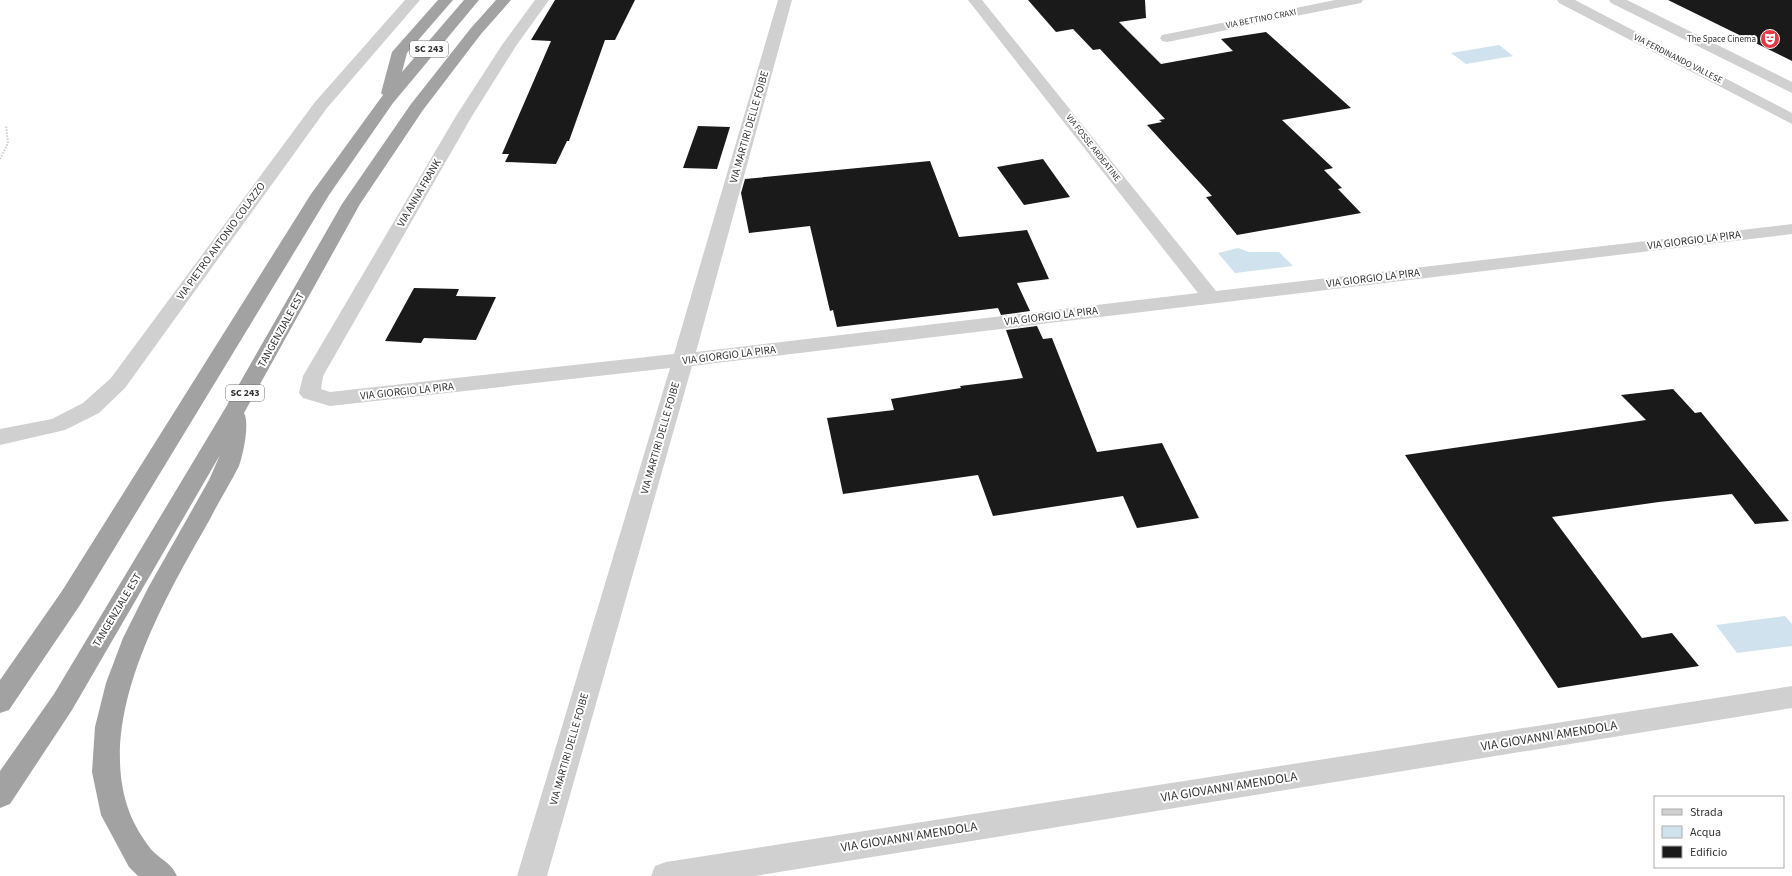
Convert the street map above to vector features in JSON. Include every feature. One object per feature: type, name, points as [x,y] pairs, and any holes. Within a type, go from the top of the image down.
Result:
[{"type":"highway","points":[[387,100],[400,52],[446,0]]},
{"type":"highway","name":"SC 243","points":[[0,702],[71,598],[320,194],[387,100],[472,0]]},
{"type":"highway","name":"TANGENZIALE EST","points":[[0,795],[63,702],[237,407],[351,204],[417,107],[476,31],[504,0]]},
{"type":"highway","points":[[162,876],[140,858],[115,818],[106,780],[107,730],[118,684],[138,633],[230,458],[237,407]]},
{"type":"street","name":"VIA PIETRO ANTONIO COLAZZO","points":[[0,437],[57,425],[91,408],[118,382],[322,105],[413,0]]},
{"type":"street","name":"VIA ANNA FRANK","points":[[310,393],[313,376],[460,123],[518,32],[542,0]]},
{"type":"street","name":"VIA MARTIRI DELLE FOIBE","points":[[532,876],[683,360],[785,0]]},
{"type":"street","name":"VIA FOSSE ARDEATINE","points":[[975,0],[1211,297]]},
{"type":"street","name":"VIA BETTINO CRAXI","points":[[1167,38],[1356,0]]},
{"type":"street","name":"VIA FERDINANDO VALLESE","points":[[1564,0],[1792,119]]},
{"type":"street","name":"VIA GIORGIO LA PIRA","points":[[310,393],[330,399],[683,360],[1792,229]]},
{"type":"street","name":"VIA GIOVANNI AMENDOLA","points":[[666,876],[1792,697]]},
{"type":"lane","points":[[1616,0],[1792,88]]},
{"type":"path","points":[[0,159],[9,147],[9,136],[6,125]]},
{"type":"water","points":[[1499,45],[1513,56],[1466,64],[1451,53]]},
{"type":"water","points":[[1238,248],[1249,252],[1279,252],[1293,266],[1235,273],[1218,253]]},
{"type":"water","points":[[1785,616],[1792,624],[1792,646],[1737,653],[1716,625]]},
{"type":"building","points":[[555,0],[635,0],[615,40],[605,40],[569,141],[567,141],[556,164],[505,162],[509,154],[502,154],[551,41],[531,40]]},
{"type":"building","points":[[1028,0],[1145,0],[1146,18],[1119,22],[1161,64],[1233,51],[1221,39],[1266,32],[1351,108],[1282,120],[1333,168],[1324,170],[1342,188],[1338,189],[1361,213],[1237,235],[1206,197],[1212,196],[1147,125],[1162,122],[1159,120],[1165,119],[1100,49],[1093,50],[1073,29],[1056,32]]},
{"type":"building","name":"The Space Cinema","points":[[1668,0],[1792,0],[1792,61]]},
{"type":"building","points":[[698,126],[730,127],[717,169],[683,168]]},
{"type":"building","points":[[1043,159],[1070,197],[1024,205],[997,167]]},
{"type":"building","points":[[930,161],[959,237],[1027,230],[1049,279],[1017,283],[1030,311],[1001,315],[998,308],[837,327],[833,310],[830,311],[810,226],[749,233],[741,193],[745,179]]},
{"type":"building","points":[[414,288],[459,289],[456,296],[496,297],[476,340],[424,338],[421,343],[385,341]]},
{"type":"building","points":[[1037,326],[1043,339],[1052,338],[1097,452],[1162,443],[1199,518],[1137,528],[1123,496],[993,516],[978,475],[843,494],[827,418],[894,410],[891,399],[961,388],[960,386],[1023,378],[1006,330]]},
{"type":"building","points":[[1673,389],[1695,413],[1701,412],[1789,521],[1755,524],[1732,494],[1659,502],[1552,517],[1642,638],[1672,633],[1699,666],[1558,688],[1405,455],[1646,420],[1621,395]]},
{"type":"place","name":"The Space Cinema","points":[[1770,39]]}]
